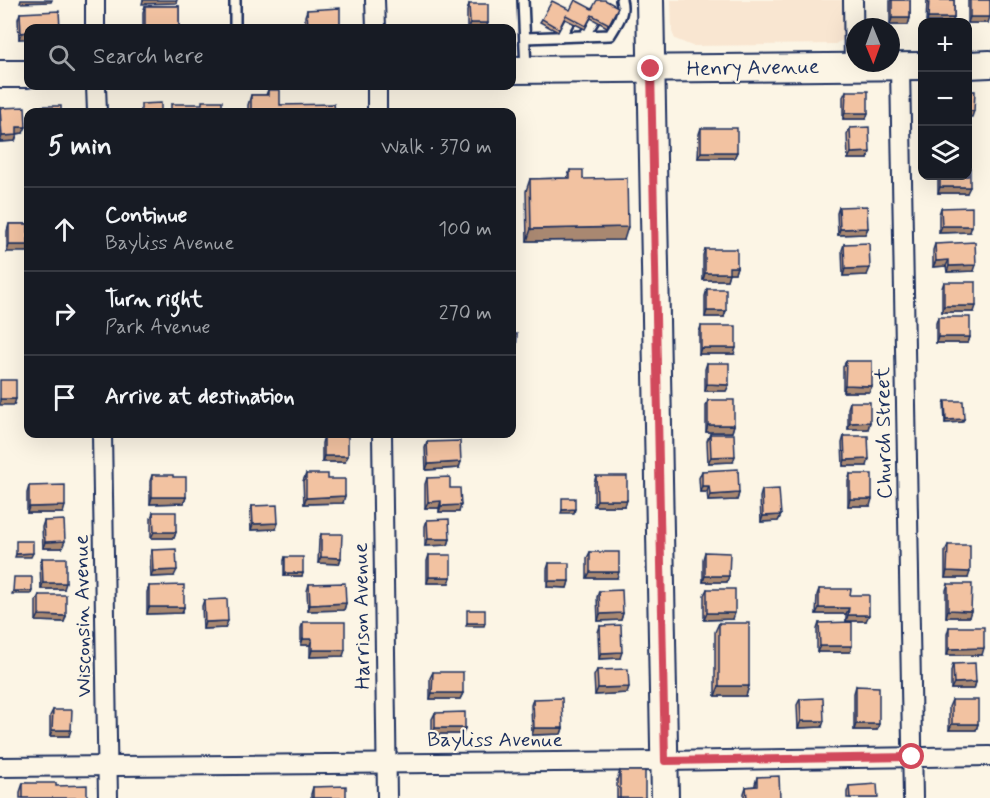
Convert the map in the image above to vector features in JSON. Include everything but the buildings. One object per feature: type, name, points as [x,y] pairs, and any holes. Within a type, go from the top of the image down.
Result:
[{"type":"street","points":[[95,0],[95,24]]},
{"type":"street","points":[[375,0],[376,24]]},
{"type":"street","points":[[650,0],[665,798]]},
{"type":"street","points":[[853,0],[853,18]]},
{"type":"street","points":[[972,65],[990,64]]},
{"type":"street","name":"Church Street","points":[[911,66],[913,798]]},
{"type":"street","name":"Henry Avenue","points":[[519,70],[846,67]]},
{"type":"street","points":[[0,74],[24,74]]},
{"type":"street","points":[[96,90],[97,108]]},
{"type":"street","points":[[377,90],[377,108]]},
{"type":"street","name":"Wisconsin Avenue","points":[[102,438],[108,798]]},
{"type":"street","name":"Harrison Avenue","points":[[382,438],[387,798]]},
{"type":"street","name":"Bayliss Avenue","points":[[0,767],[990,756]]},
{"type":"lane","points":[[235,0],[235,24]]},
{"type":"lane","points":[[519,70],[525,38],[523,0]]},
{"type":"lane","points":[[525,38],[610,35],[623,14],[621,0]]},
{"type":"lane","points":[[584,36],[594,20]]},
{"type":"lane","points":[[560,37],[569,21]]},
{"type":"shaded area","points":[[671,0],[847,0],[846,34],[843,40],[835,44],[692,46],[675,39],[672,32]]},
{"type":"route","points":[[651,69],[665,761],[912,757]]}]
